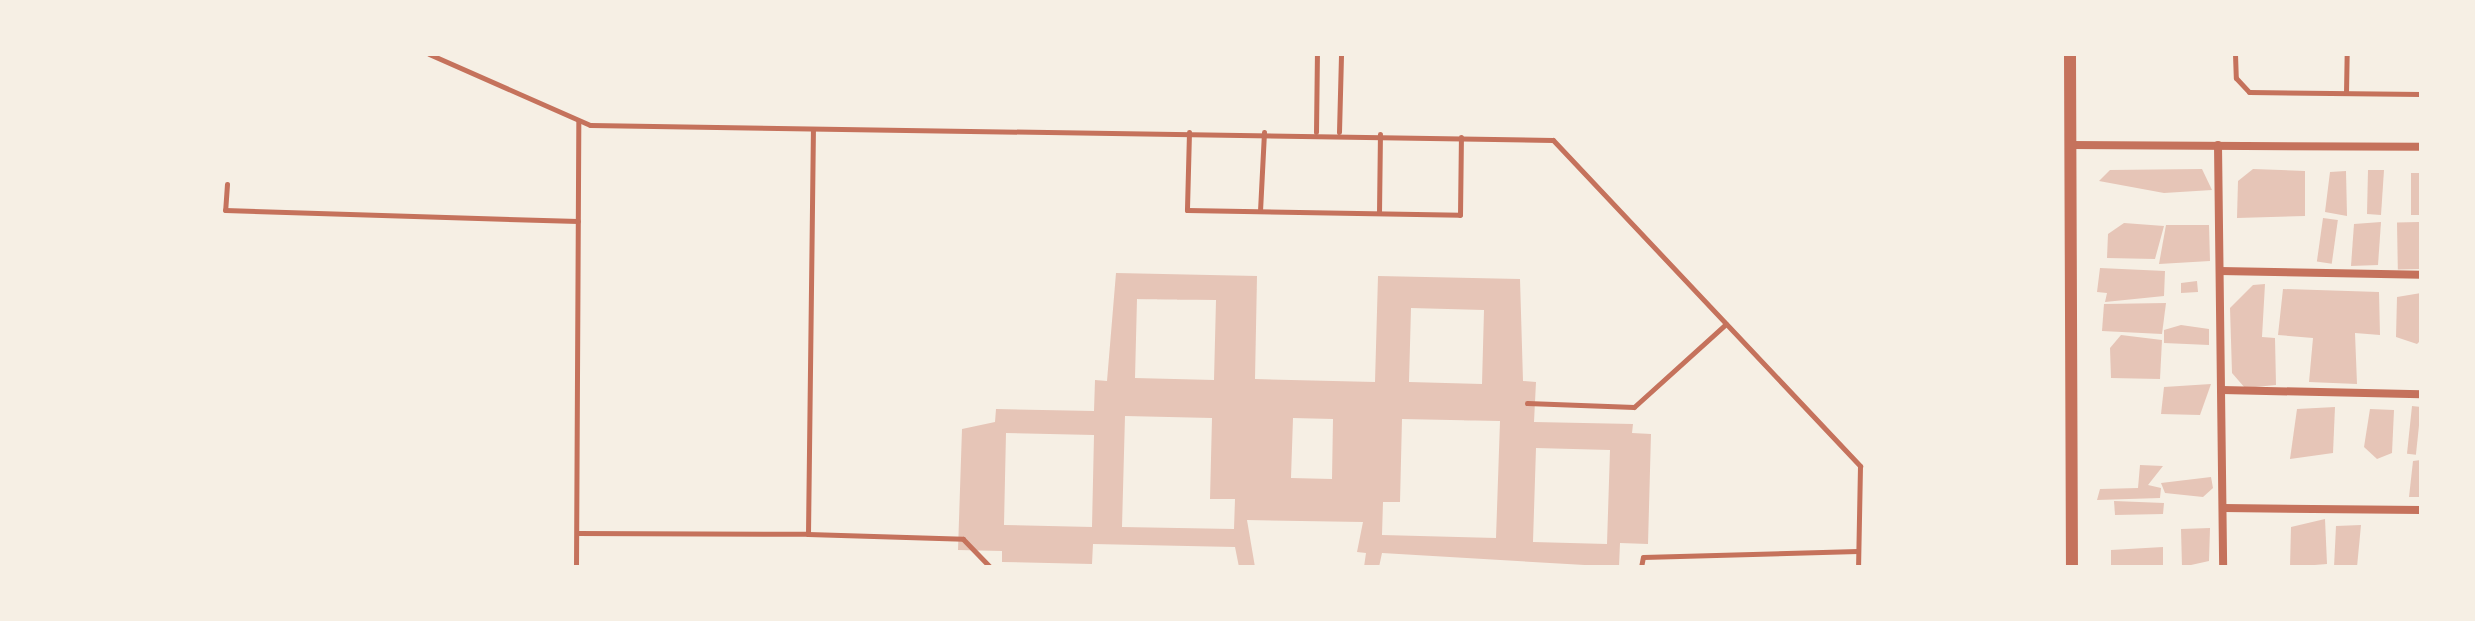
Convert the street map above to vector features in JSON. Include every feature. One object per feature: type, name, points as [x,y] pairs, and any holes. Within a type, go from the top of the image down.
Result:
[{"type":"street","points":[[2070,54],[2072,567]]},
{"type":"street","points":[[2070,145],[2421,147]]},
{"type":"street","points":[[2218,145],[2223,567]]},
{"type":"street","points":[[2220,271],[2421,275]]},
{"type":"street","points":[[2222,390],[2421,394]]},
{"type":"street","points":[[2223,508],[2421,510]]},
{"type":"lane","points":[[429,54],[578,121],[813,130],[1339,132],[1553,140],[1860,466],[1858,567]]},
{"type":"lane","points":[[1316,132],[1317,54]]},
{"type":"lane","points":[[1339,132],[1341,54]]},
{"type":"lane","points":[[2235,54],[2236,78],[2249,92],[2421,94]]},
{"type":"lane","points":[[2346,93],[2347,54]]},
{"type":"lane","points":[[576,567],[578,121]]},
{"type":"lane","points":[[808,534],[813,130]]},
{"type":"lane","points":[[1189,132],[1187,210],[1460,215],[1461,137]]},
{"type":"lane","points":[[1260,211],[1264,132]]},
{"type":"lane","points":[[1379,213],[1380,134]]},
{"type":"lane","points":[[227,184],[225,210],[578,221]]},
{"type":"lane","points":[[1527,403],[1634,407],[1726,324]]},
{"type":"lane","points":[[577,533],[808,534],[963,539],[990,567]]},
{"type":"lane","points":[[1641,567],[1643,557],[1858,551]]},
{"type":"building","points":[[2202,169],[2212,190],[2164,193],[2099,181],[2110,170]]},
{"type":"building","points":[[2253,169],[2305,171],[2305,216],[2237,218],[2238,181]]},
{"type":"building","points":[[2368,170],[2384,170],[2381,215],[2367,214]]},
{"type":"building","points":[[2346,171],[2347,216],[2325,212],[2330,172]]},
{"type":"building","points":[[2411,173],[2421,173],[2421,215],[2411,215]]},
{"type":"building","points":[[2323,218],[2338,220],[2332,264],[2317,262]]},
{"type":"building","points":[[2381,222],[2378,265],[2351,266],[2354,224]]},
{"type":"building","points":[[2397,222],[2419,222],[2420,269],[2398,269]]},
{"type":"building","points":[[2124,223],[2164,226],[2155,259],[2107,258],[2108,234]]},
{"type":"building","points":[[2166,225],[2209,225],[2210,261],[2159,264]]},
{"type":"building","points":[[2100,268],[2165,271],[2164,296],[2105,302],[2107,293],[2097,292]]},
{"type":"building","points":[[1116,273],[1257,276],[1255,379],[1375,382],[1378,276],[1520,279],[1523,381],[1536,382],[1534,422],[1633,424],[1632,433],[1651,434],[1648,544],[1620,543],[1619,567],[1382,553],[1379,567],[1364,567],[1366,553],[1357,552],[1363,522],[1247,520],[1255,567],[1239,567],[1235,547],[1093,544],[1092,564],[1002,562],[1002,551],[958,550],[962,429],[995,422],[996,409],[1094,411],[1095,380],[1107,381]],"holes":[[[1137,299],[1216,300],[1214,380],[1135,378]],[[1411,308],[1484,310],[1482,384],[1409,382]],[[1125,416],[1212,418],[1210,499],[1235,499],[1234,529],[1122,527]],[[1293,418],[1333,419],[1332,479],[1291,478]],[[1402,419],[1500,421],[1496,538],[1382,535],[1383,502],[1400,502]],[[1006,433],[1094,435],[1092,527],[1004,525]],[[1536,448],[1610,450],[1607,544],[1533,542]]]},
{"type":"building","points":[[2197,281],[2198,292],[2181,293],[2181,283]]},
{"type":"building","points":[[2265,284],[2262,337],[2275,338],[2276,385],[2245,388],[2232,373],[2230,308],[2253,285]]},
{"type":"building","points":[[2283,289],[2379,292],[2380,335],[2355,333],[2357,384],[2309,382],[2313,338],[2278,335]]},
{"type":"building","points":[[2421,293],[2421,340],[2417,344],[2396,337],[2397,297]]},
{"type":"building","points":[[2166,303],[2162,334],[2102,331],[2104,304]]},
{"type":"building","points":[[2181,325],[2209,329],[2209,345],[2164,343],[2164,330]]},
{"type":"building","points":[[2121,335],[2162,340],[2160,379],[2111,378],[2110,348]]},
{"type":"building","points":[[2211,384],[2200,415],[2161,414],[2164,387]]},
{"type":"building","points":[[2412,406],[2421,407],[2416,455],[2407,454]]},
{"type":"building","points":[[2335,407],[2333,453],[2290,459],[2297,409]]},
{"type":"building","points":[[2370,409],[2394,410],[2392,453],[2377,459],[2364,447]]},
{"type":"building","points":[[2421,460],[2421,497],[2409,497],[2413,461]]},
{"type":"building","points":[[2140,465],[2163,466],[2148,485],[2161,488],[2160,498],[2097,500],[2100,489],[2138,488]]},
{"type":"building","points":[[2211,477],[2213,488],[2203,497],[2165,493],[2161,483]]},
{"type":"building","points":[[2114,501],[2164,503],[2163,514],[2115,515]]},
{"type":"building","points":[[2325,519],[2327,564],[2290,567],[2291,527]]},
{"type":"building","points":[[2361,525],[2357,567],[2334,567],[2336,526]]},
{"type":"building","points":[[2210,528],[2209,561],[2182,567],[2181,529]]},
{"type":"building","points":[[2163,547],[2163,567],[2111,567],[2111,550]]}]
